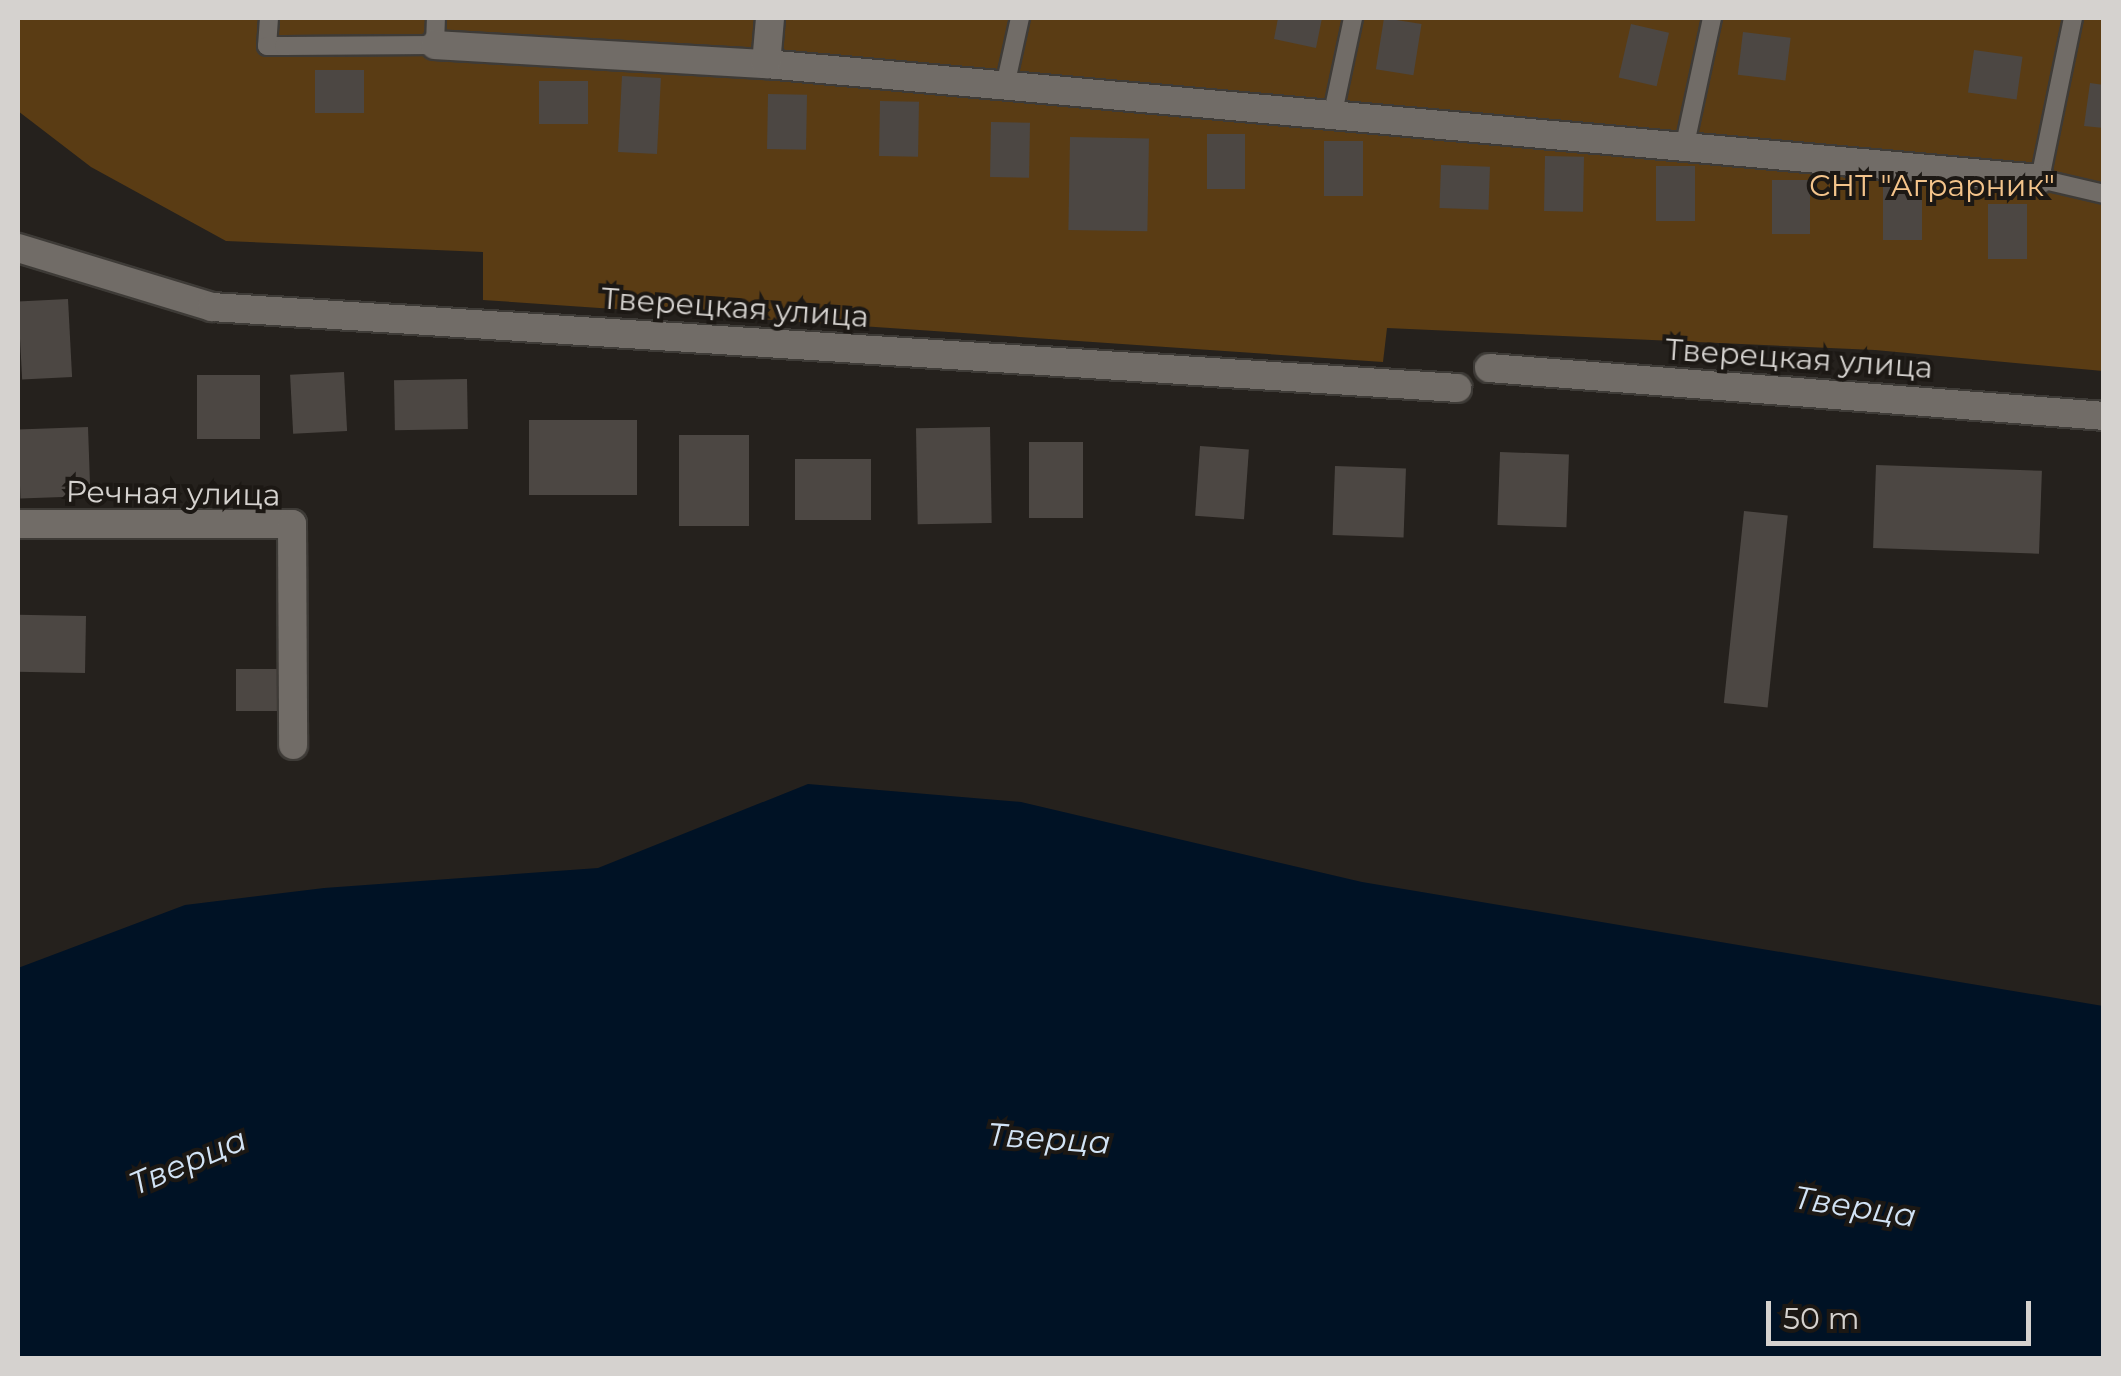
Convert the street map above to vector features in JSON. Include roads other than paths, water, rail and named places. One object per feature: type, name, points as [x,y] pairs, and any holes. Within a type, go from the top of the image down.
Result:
[{"type":"street","points":[[766,64],[770,18]]},
{"type":"street","points":[[435,31],[1332,117],[1685,144],[2040,179]]},
{"type":"street","name":"Тверецкая улица","points":[[18,248],[212,307],[1457,388]]},
{"type":"street","name":"Тверецкая улица","points":[[1490,368],[2104,416]]},
{"type":"street","name":"Речная улица","points":[[18,524],[292,524],[293,745]]},
{"type":"lane","points":[[269,18],[266,46],[435,31]]},
{"type":"lane","points":[[1005,86],[1020,18]]},
{"type":"lane","points":[[1332,117],[1354,18]]},
{"type":"lane","points":[[1685,144],[1712,18]]},
{"type":"lane","points":[[2073,18],[2040,179],[2104,194]]},
{"type":"water","name":"Тверца","points":[[808,784],[1021,802],[1362,882],[2103,1006],[2103,1358],[18,1358],[18,968],[185,905],[324,888],[598,868]]},
{"type":"park label","name":"СНТ \"Аграрник\"","points":[[1932,186]]}]
